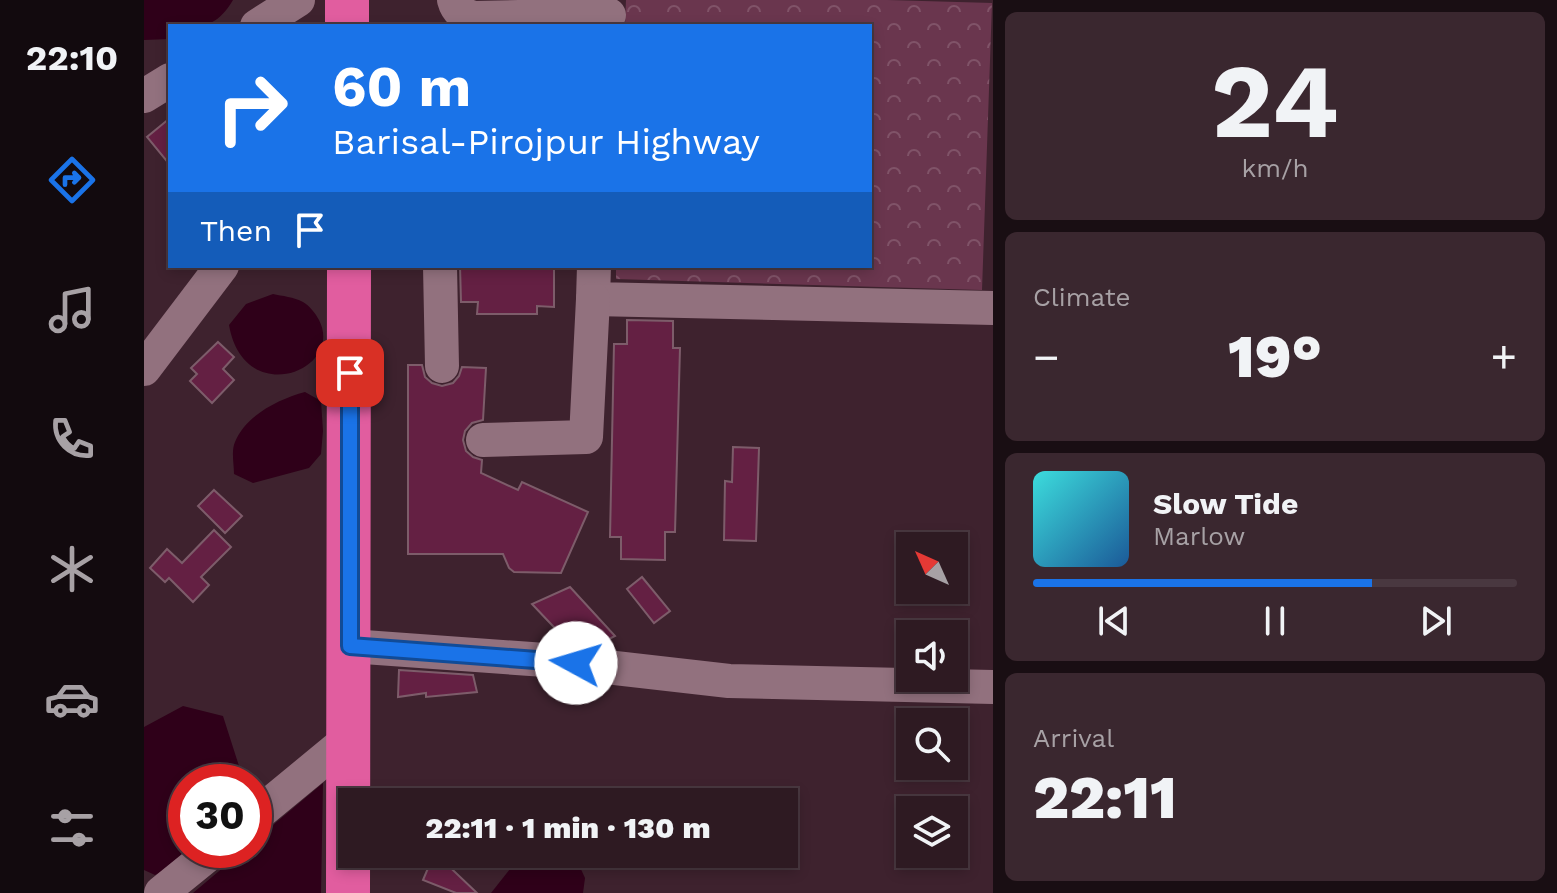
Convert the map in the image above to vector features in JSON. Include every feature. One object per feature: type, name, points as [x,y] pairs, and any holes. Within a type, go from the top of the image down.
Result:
[{"type":"highway","points":[[347,0],[347,24]]},
{"type":"highway","points":[[348,893],[349,268]]},
{"type":"street","points":[[260,24],[298,0]]},
{"type":"street","points":[[454,0],[464,16],[474,18],[609,14]]},
{"type":"street","points":[[144,96],[168,81]]},
{"type":"street","points":[[144,369],[220,268]]},
{"type":"street","points":[[440,268],[442,366]]},
{"type":"street","points":[[483,440],[586,437],[593,282],[993,308]]},
{"type":"street","points":[[350,646],[545,660],[729,681],[993,687]]},
{"type":"street","points":[[272,802],[350,738]]},
{"type":"street","points":[[161,893],[192,868]]},
{"type":"green space","points":[[626,0],[992,3],[982,290],[616,279],[616,268],[872,268],[872,24],[625,24]]},
{"type":"shaded area","points":[[144,0],[233,0],[213,21],[206,24],[168,24],[168,39],[144,40]]},
{"type":"shaded area","points":[[273,294],[308,305],[319,320],[323,338],[318,354],[306,366],[289,373],[271,374],[253,367],[238,351],[229,325],[246,304]]},
{"type":"shaded area","points":[[305,392],[321,401],[323,431],[321,454],[309,468],[253,483],[234,474],[234,446],[240,432],[255,416],[274,404]]},
{"type":"shaded area","points":[[183,706],[223,716],[238,764],[168,764],[169,868],[155,875],[144,870],[144,727]]},
{"type":"shaded area","points":[[323,783],[321,893],[193,893],[223,868],[272,868],[272,826]]},
{"type":"shaded area","points":[[511,868],[580,868],[585,878],[583,893],[491,893]]},
{"type":"building","points":[[168,120],[168,163],[147,137]]},
{"type":"building","points":[[460,268],[554,268],[554,307],[537,306],[537,314],[477,314],[478,302],[461,302]]},
{"type":"building","points":[[627,320],[673,321],[673,348],[680,348],[675,532],[665,532],[665,560],[621,559],[621,537],[610,537],[614,344],[627,344]]},
{"type":"building","points":[[218,342],[234,357],[223,369],[234,380],[212,403],[190,381],[197,374],[191,368]]},
{"type":"building","points":[[408,365],[422,365],[425,377],[442,386],[453,383],[462,367],[486,368],[483,420],[472,423],[465,431],[463,440],[466,451],[482,460],[481,473],[518,490],[522,482],[588,512],[561,573],[514,572],[503,554],[408,554]]},
{"type":"building","points":[[733,447],[759,448],[756,541],[724,540],[725,481],[732,482]]},
{"type":"building","points":[[214,490],[242,516],[225,533],[198,506]]},
{"type":"building","points":[[214,530],[231,547],[201,577],[209,585],[193,602],[169,578],[165,582],[150,568],[167,549],[182,563]]},
{"type":"building","points":[[642,577],[670,611],[654,623],[627,589]]},
{"type":"building","points":[[570,587],[615,636],[596,646],[569,643],[532,604]]},
{"type":"building","points":[[399,670],[473,675],[477,692],[398,697]]},
{"type":"building","points":[[428,868],[451,868],[477,893],[456,893],[423,880]]},
{"type":"route","points":[[350,373],[350,646],[576,663]]}]
